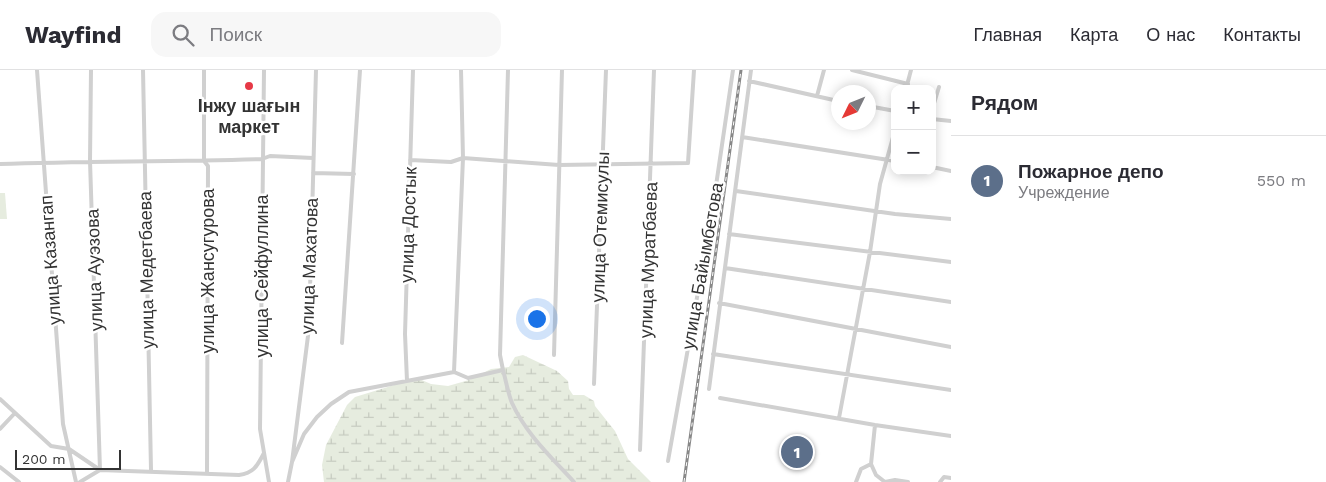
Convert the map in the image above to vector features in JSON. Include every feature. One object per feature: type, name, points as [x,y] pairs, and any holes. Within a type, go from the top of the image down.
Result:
[{"type":"street","name":"улица Казангап","points":[[37,70],[63,424],[78,482]]},
{"type":"street","name":"улица Ауэзова","points":[[91,70],[90,161],[100,470]]},
{"type":"street","name":"улица Медетбаева","points":[[143,70],[151,470]]},
{"type":"street","name":"улица Жансугурова","points":[[204,70],[204,161],[208,166],[207,473]]},
{"type":"street","name":"улица Сейфуллина","points":[[264,70],[260,429],[269,482]]},
{"type":"street","name":"улица Махатова","points":[[292,462],[309,328],[316,70]]},
{"type":"street","points":[[342,344],[360,70]]},
{"type":"street","name":"улица Достык","points":[[407,381],[405,334],[413,70]]},
{"type":"street","points":[[454,372],[463,158],[462,70]]},
{"type":"street","points":[[508,70],[500,355],[511,402],[519,416],[530,432],[574,482]]},
{"type":"street","points":[[554,355],[562,70]]},
{"type":"street","name":"улица Отемисулы","points":[[594,384],[606,70]]},
{"type":"street","name":"улица Муратбаева","points":[[640,450],[654,70]]},
{"type":"street","points":[[410,160],[451,162],[463,158],[559,164],[688,163],[694,70]]},
{"type":"street","name":"улица Байымбетова","points":[[668,462],[712,214],[733,70]]},
{"type":"street","points":[[709,390],[751,70]]},
{"type":"street","points":[[817,96],[824,70]]},
{"type":"street","points":[[852,70],[904,85]]},
{"type":"street","points":[[907,85],[911,70]]},
{"type":"street","points":[[749,81],[831,99]]},
{"type":"street","points":[[936,95],[938,87]]},
{"type":"street","points":[[876,108],[891,111]]},
{"type":"street","points":[[936,120],[951,122]]},
{"type":"street","points":[[742,137],[891,161]]},
{"type":"street","points":[[839,418],[876,211],[891,143]]},
{"type":"street","points":[[0,164],[90,161],[204,161],[262,159],[270,156],[313,158]]},
{"type":"street","points":[[936,169],[951,171]]},
{"type":"street","points":[[313,173],[354,174]]},
{"type":"street","points":[[736,191],[876,211],[951,219]]},
{"type":"street","points":[[729,234],[951,262]]},
{"type":"street","points":[[724,268],[951,302]]},
{"type":"street","points":[[719,303],[951,347]]},
{"type":"street","points":[[713,354],[951,390]]},
{"type":"street","points":[[288,482],[292,462],[304,434],[331,404],[349,392],[454,372],[468,378],[503,370]]},
{"type":"street","points":[[720,398],[951,436]]},
{"type":"street","points":[[0,399],[51,446],[69,449],[100,470]]},
{"type":"street","points":[[0,429],[15,413]]},
{"type":"street","points":[[875,425],[871,464],[876,475],[885,482],[896,480],[908,482]]},
{"type":"street","points":[[78,482],[100,470],[151,470],[239,475],[250,473],[257,468],[264,453]]},
{"type":"street","points":[[856,482],[861,469],[871,464]]},
{"type":"street","points":[[0,467],[19,482]]},
{"type":"street","points":[[940,482],[944,477],[951,478]]},
{"type":"green space","points":[[0,193],[5,193],[7,219],[0,219]]},
{"type":"green space","points":[[523,355],[557,371],[568,381],[569,389],[573,395],[584,395],[594,401],[595,406],[615,431],[628,459],[651,482],[324,482],[322,465],[326,445],[347,405],[355,397],[417,378],[431,384],[448,386],[469,380],[491,369],[509,367],[515,357]]},
{"type":"railway","points":[[684,482],[741,70]]},
{"type":"place","name":"Інжу шағын маркет","points":[[249,86]]},
{"type":"place","name":"Пожарное депо","points":[[797,452]]}]
